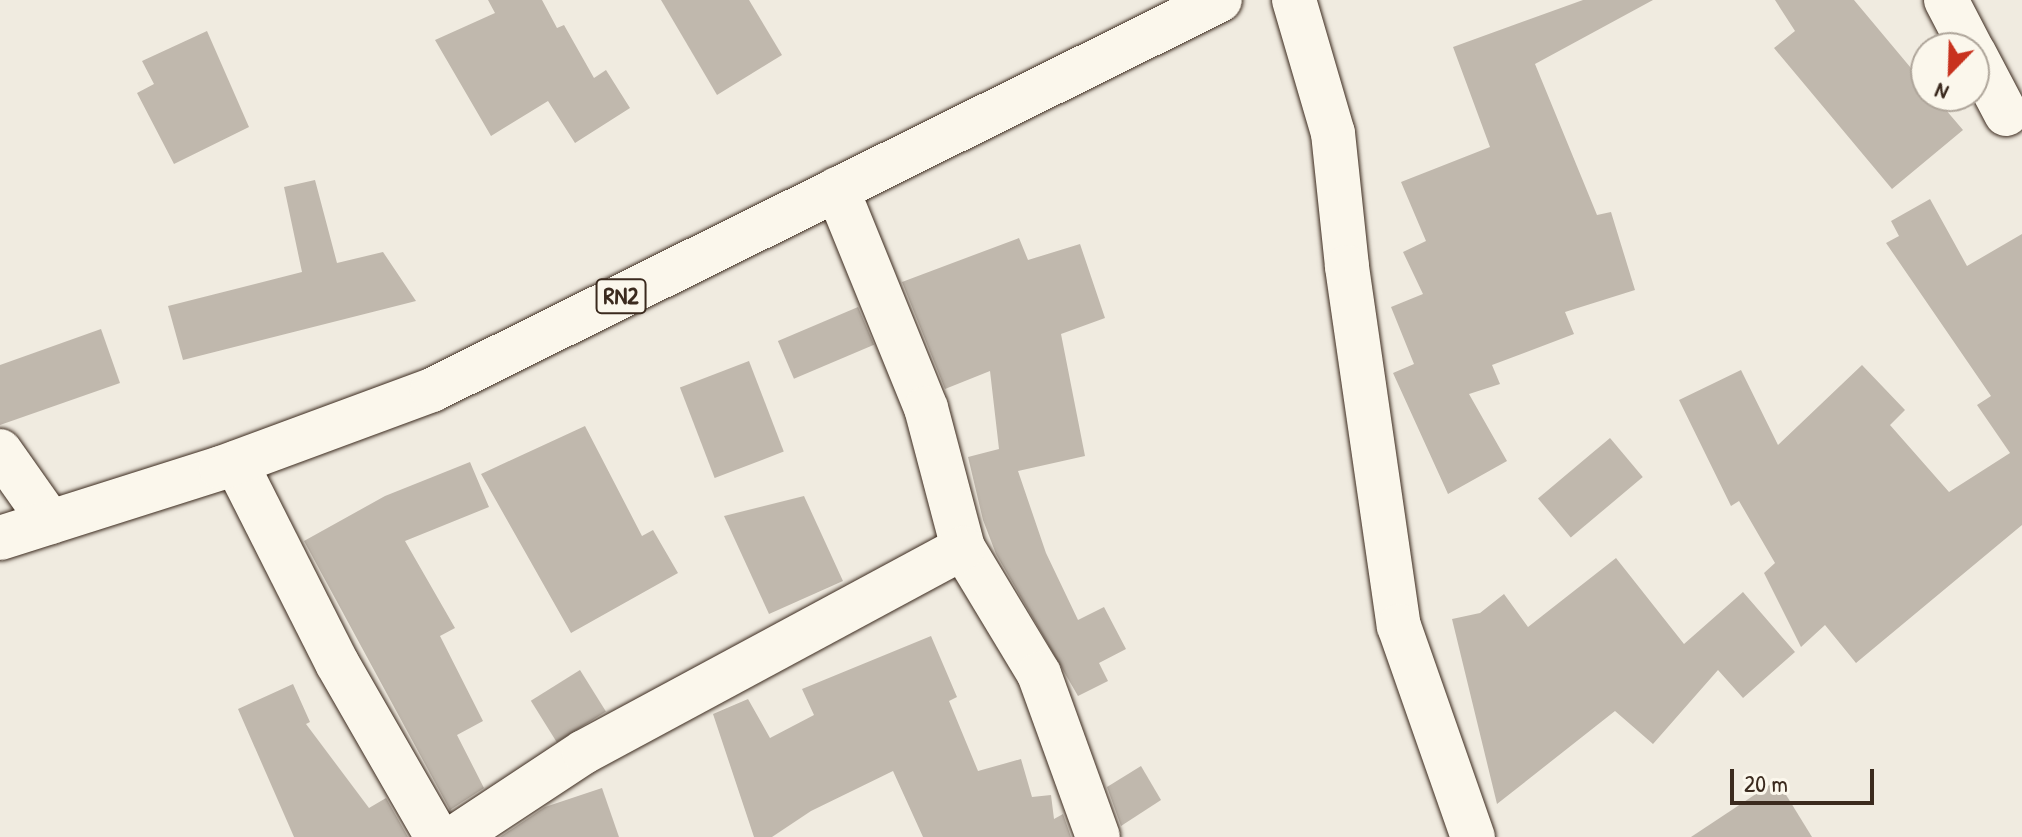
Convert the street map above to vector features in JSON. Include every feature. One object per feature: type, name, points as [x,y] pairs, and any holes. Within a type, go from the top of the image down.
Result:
[{"type":"main road","name":"RN2","points":[[0,538],[236,463],[432,390],[1220,0]]},
{"type":"main road","points":[[1294,0],[1333,133],[1347,267],[1399,626],[1473,837]]},
{"type":"main road","points":[[1946,0],[1963,32]]},
{"type":"main road","points":[[1990,83],[2006,114]]},
{"type":"main road","points":[[837,189],[926,408],[963,548],[1039,674],[1098,837]]},
{"type":"main road","points":[[0,451],[50,522]]},
{"type":"main road","points":[[236,463],[337,663],[437,837]]},
{"type":"main road","points":[[455,837],[584,752],[963,548]]},
{"type":"building","points":[[488,0],[542,0],[557,28],[564,25],[594,78],[606,70],[630,108],[575,143],[548,101],[491,136],[435,40],[495,13]]},
{"type":"building","points":[[661,0],[749,0],[782,55],[717,95]]},
{"type":"building","points":[[1583,0],[1653,0],[1535,64],[1597,215],[1611,212],[1635,290],[1565,312],[1574,334],[1492,365],[1500,384],[1469,394],[1507,461],[1448,494],[1393,373],[1414,364],[1391,307],[1423,294],[1403,252],[1426,241],[1401,182],[1490,147],[1453,47]]},
{"type":"building","points":[[1775,0],[1854,0],[1910,67],[1910,112],[1948,112],[1963,130],[1892,189],[1774,48],[1795,31]]},
{"type":"building","points":[[207,31],[249,127],[174,164],[137,93],[154,84],[142,61]]},
{"type":"building","points":[[315,180],[337,263],[383,252],[416,301],[183,360],[168,306],[302,272],[284,187]]},
{"type":"building","points":[[1930,199],[1967,266],[2022,234],[2022,525],[1856,663],[1825,625],[1801,647],[1764,573],[1775,563],[1739,501],[1731,506],[1679,400],[1741,370],[1778,445],[1862,365],[1905,410],[1890,425],[1949,492],[2010,453],[1977,405],[1991,396],[1886,243],[1899,236],[1891,221]]},
{"type":"building","points":[[1019,238],[1028,260],[1080,244],[1105,318],[1061,334],[1085,456],[1018,471],[1046,553],[1078,620],[1104,607],[1126,649],[1099,663],[1108,681],[1078,696],[996,554],[983,520],[968,457],[999,449],[990,371],[945,389],[902,282]]},
{"type":"building","points":[[858,307],[874,345],[794,379],[778,341]]},
{"type":"building","points":[[101,329],[120,383],[0,425],[0,365]]},
{"type":"building","points":[[749,361],[784,452],[715,478],[680,388]]},
{"type":"building","points":[[585,426],[642,536],[653,530],[678,573],[571,633],[481,474]]},
{"type":"building","points":[[1610,438],[1643,477],[1571,537],[1538,498]]},
{"type":"building","points":[[470,462],[489,507],[405,541],[455,628],[440,636],[483,721],[457,735],[484,788],[450,810],[304,541],[385,496]]},
{"type":"building","points":[[804,496],[843,581],[769,614],[724,516]]},
{"type":"building","points":[[1616,558],[1684,644],[1743,592],[1795,652],[1743,698],[1718,670],[1653,744],[1615,711],[1497,804],[1452,619],[1480,613],[1504,594],[1528,627]]},
{"type":"building","points":[[931,636],[957,697],[949,701],[978,771],[1021,759],[1032,797],[1051,795],[1054,819],[1063,814],[1071,837],[923,837],[893,771],[811,811],[772,837],[754,837],[713,714],[748,699],[770,738],[814,715],[802,689]]},
{"type":"building","points":[[580,670],[606,712],[557,742],[531,701]]},
{"type":"building","points":[[293,684],[310,722],[306,724],[369,808],[386,798],[408,837],[294,837],[238,709]]},
{"type":"building","points":[[1141,766],[1161,800],[1121,826],[1107,787]]},
{"type":"building","points":[[1777,780],[1812,837],[1691,837]]},
{"type":"building","points":[[602,788],[619,837],[500,837],[545,807]]}]
